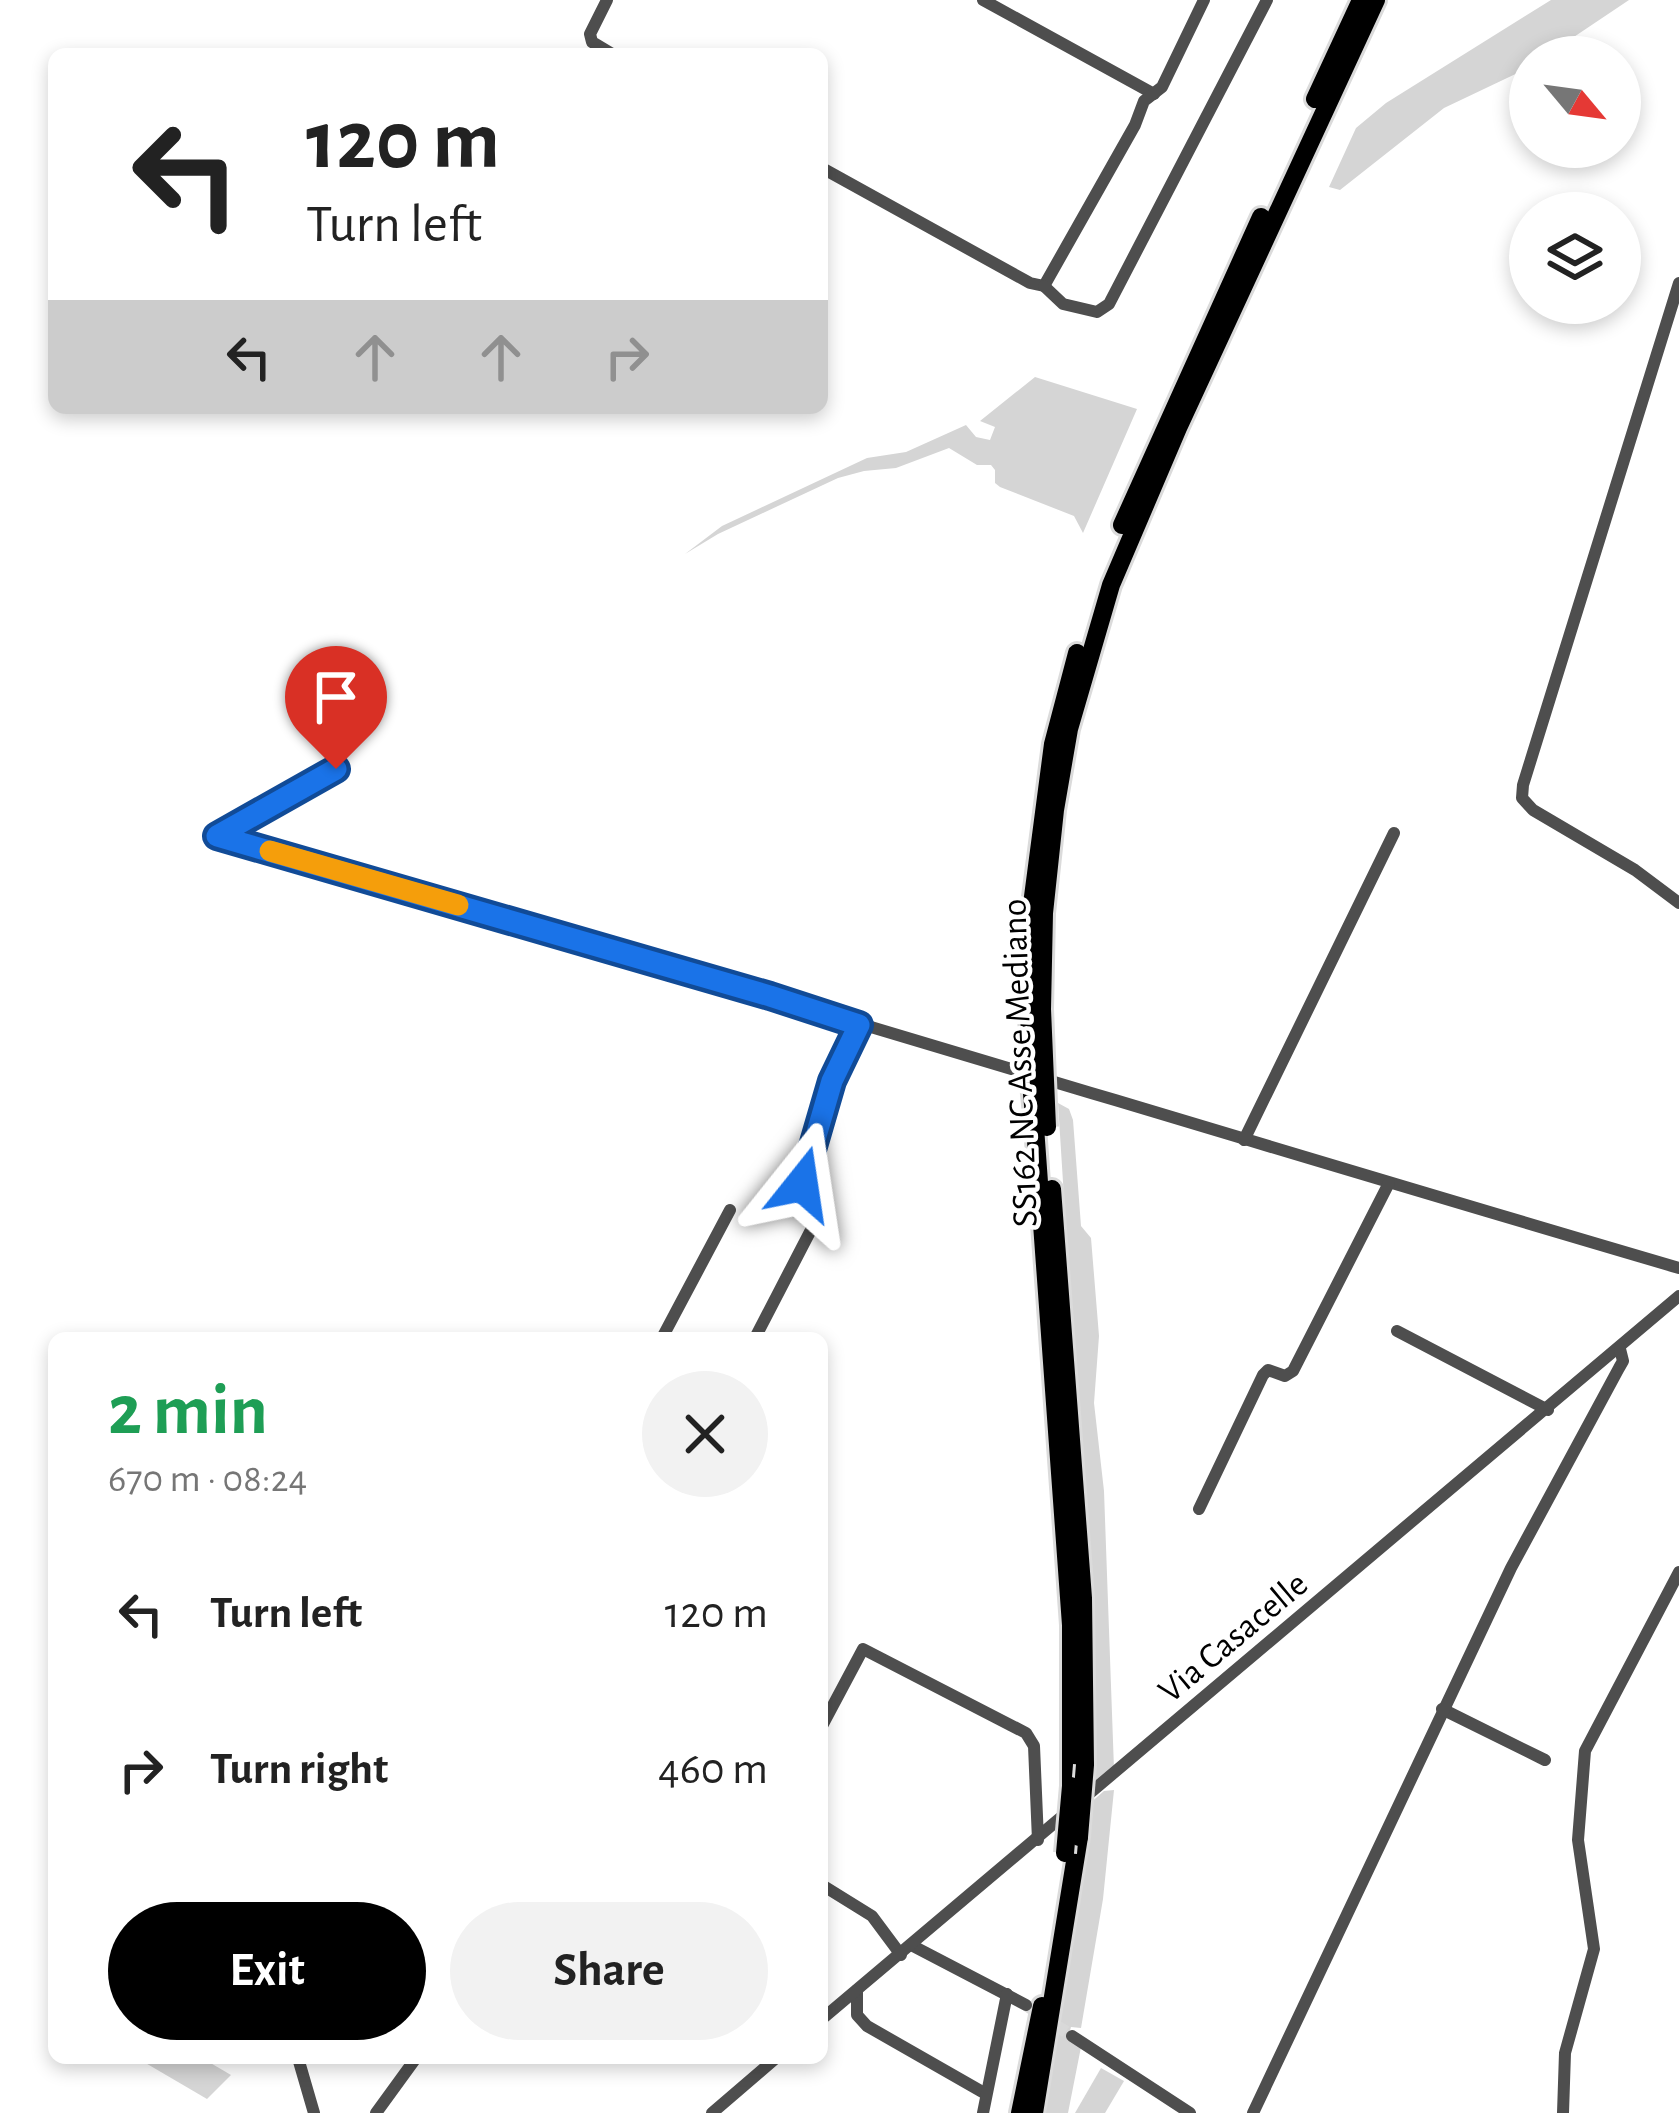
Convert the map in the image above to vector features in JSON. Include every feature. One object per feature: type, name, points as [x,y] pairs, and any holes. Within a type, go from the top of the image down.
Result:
[{"type":"highway","name":"SS162 NC Asse Mediano","points":[[1020,2113],[1045,1988],[1070,1786],[1071,1625],[1041,1127],[1038,913],[1061,736],[1172,426],[1360,0]]},
{"type":"highway","name":"SS162 NC Asse Mediano","points":[[1235,289],[1376,0]]},
{"type":"highway","name":"SS162 NC Asse Mediano","points":[[1034,2113],[1079,1838],[1085,1765],[1084,1598],[1041,1127]]},
{"type":"street","points":[[602,48],[592,42],[590,34],[607,0]]},
{"type":"street","points":[[982,0],[1127,79],[1144,94],[1154,94]]},
{"type":"street","points":[[1043,286],[1136,125],[1142,123],[1204,0]]},
{"type":"street","points":[[828,171],[1043,286],[1063,304],[1097,312],[1109,304],[1267,0]]},
{"type":"street","points":[[1679,283],[1522,784],[1522,798],[1533,810],[1635,870],[1679,903]]},
{"type":"street","points":[[336,769],[217,836],[748,989],[1679,1268]]},
{"type":"street","points":[[1244,1140],[1394,833]]},
{"type":"street","points":[[802,1184],[832,1081],[859,1025]]},
{"type":"street","points":[[1198,1509],[1263,1375],[1268,1370],[1285,1376],[1293,1371],[1389,1183]]},
{"type":"street","points":[[758,1332],[827,1199]]},
{"type":"street","points":[[665,1332],[730,1210]]},
{"type":"street","name":"Via Casacelle","points":[[828,2014],[1679,1296]]},
{"type":"street","points":[[1397,1331],[1548,1410]]},
{"type":"street","points":[[1253,2113],[1442,1708],[1623,1361],[1620,1349]]},
{"type":"street","points":[[1563,2113],[1564,2053],[1594,1949],[1578,1840],[1585,1751],[1679,1571]]},
{"type":"street","points":[[828,1715],[863,1649],[1026,1733],[1034,1746],[1038,1840]]},
{"type":"street","points":[[1442,1708],[1545,1760]]},
{"type":"street","points":[[828,1889],[872,1916],[907,1950],[1026,2006]]},
{"type":"street","points":[[857,1990],[857,2015],[867,2026],[986,2094]]},
{"type":"street","points":[[982,2113],[1006,1994]]},
{"type":"street","points":[[1072,2036],[1190,2113]]},
{"type":"street","points":[[300,2064],[314,2113]]},
{"type":"street","points":[[376,2113],[412,2064]]},
{"type":"street","points":[[712,2113],[769,2064]]},
{"type":"shaded area","points":[[1551,0],[1629,0],[1575,36],[1509,36],[1509,77],[1444,108],[1340,190],[1329,187],[1356,128],[1386,103]]},
{"type":"shaded area","points":[[1035,377],[1137,409],[1083,533],[1074,516],[1000,487],[991,465],[977,465],[949,448],[896,468],[838,478],[685,554],[722,526],[867,458],[906,452],[966,425],[976,437],[990,440],[995,427],[980,421]]},
{"type":"shaded area","points":[[1058,1103],[1069,1109],[1073,1120],[1081,1226],[1091,1238],[1099,1336],[1094,1403],[1104,1491],[1114,1769],[1093,1784],[1091,1624]]},
{"type":"shaded area","points":[[1114,1790],[1103,1899],[1081,2028],[1071,2027],[1068,2038],[1081,2047],[1068,2113],[1041,2113],[1070,1951],[1089,1804],[1104,1791]]},
{"type":"shaded area","points":[[147,2064],[212,2064],[231,2075],[207,2099]]},
{"type":"shaded area","points":[[1101,2068],[1124,2081],[1105,2113],[1075,2113]]},
{"type":"tunnel","points":[[1026,2005],[1072,2036]]},
{"type":"slow traffic","points":[[270,851],[458,905]]},
{"type":"route","points":[[336,769],[217,836],[859,1025],[832,1081],[802,1184]]}]
